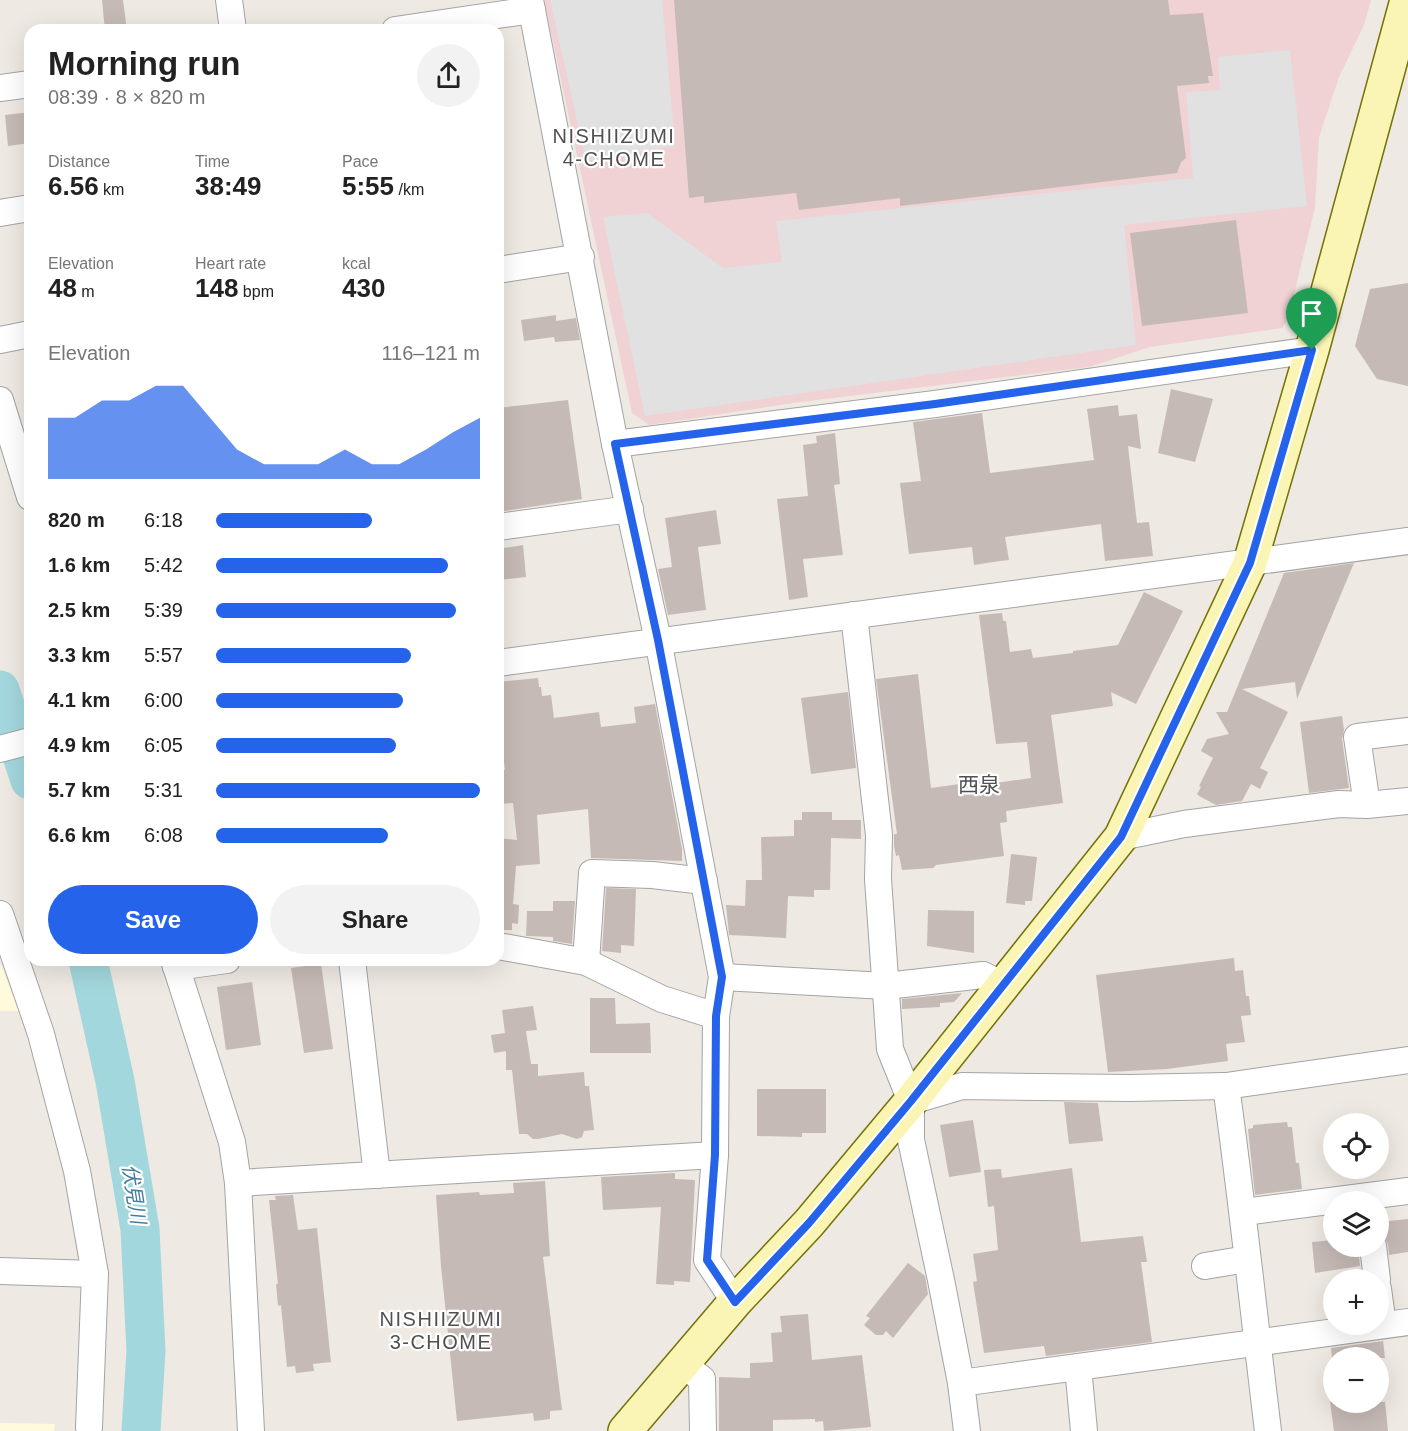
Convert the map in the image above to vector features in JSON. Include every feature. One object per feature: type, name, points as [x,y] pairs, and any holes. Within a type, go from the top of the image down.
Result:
[{"type":"main road","points":[[624,1431],[735,1302],[809,1223],[911,1101],[1121,837],[1250,563],[1312,350],[1407,4]]},
{"type":"street","points":[[229,0],[232,24]]},
{"type":"street","points":[[428,24],[531,5],[615,444],[658,640],[722,977],[716,1016],[715,1155],[707,1260],[735,1302]]},
{"type":"street","points":[[0,88],[24,85]]},
{"type":"street","points":[[0,213],[24,209]]},
{"type":"street","points":[[504,269],[581,257]]},
{"type":"street","points":[[0,340],[24,335]]},
{"type":"street","points":[[615,444],[935,404],[1312,350]]},
{"type":"street","points":[[0,400],[24,466]]},
{"type":"street","points":[[504,526],[630,509]]},
{"type":"street","points":[[504,662],[1408,541]]},
{"type":"street","points":[[854,615],[879,835],[878,879],[890,1048],[911,1101],[911,1140],[941,1280],[968,1431]]},
{"type":"street","points":[[1367,805],[1357,737],[1408,731]]},
{"type":"street","points":[[0,749],[24,743]]},
{"type":"street","points":[[1121,837],[1184,824],[1338,804],[1367,805],[1408,801]]},
{"type":"street","points":[[586,962],[592,873],[652,875],[704,881]]},
{"type":"street","points":[[0,914],[41,1034],[77,1171],[95,1274],[98,1430]]},
{"type":"street","points":[[504,947],[586,962],[662,999],[716,1016]]},
{"type":"street","points":[[176,966],[232,1142],[238,1183],[251,1431]]},
{"type":"street","points":[[353,966],[377,1174]]},
{"type":"street","points":[[722,977],[886,987],[983,975],[1003,985]]},
{"type":"street","points":[[911,1101],[962,1086],[1130,1088],[1226,1086],[1408,1060]]},
{"type":"street","points":[[1226,1086],[1244,1212],[1247,1259],[1268,1431]]},
{"type":"street","points":[[238,1183],[715,1155]]},
{"type":"street","points":[[1389,1194],[1408,1191]]},
{"type":"street","points":[[1244,1212],[1323,1203]]},
{"type":"street","points":[[1205,1266],[1247,1259]]},
{"type":"street","points":[[0,1271],[95,1274]]},
{"type":"street","points":[[1389,1324],[1408,1322]]},
{"type":"street","points":[[961,1383],[1323,1334]]},
{"type":"street","points":[[682,1364],[702,1379],[703,1431]]},
{"type":"street","points":[[1078,1367],[1084,1431]]},
{"type":"shaded area","points":[[544,0],[1371,0],[1364,25],[1339,77],[1319,137],[1315,207],[1288,319],[1282,328],[1150,347],[1089,367],[800,402],[649,425],[632,413]]},
{"type":"shaded area","points":[[550,0],[662,0],[675,146],[586,161]]},
{"type":"shaded area","points":[[1290,50],[1307,206],[1124,225],[1136,345],[645,416],[603,217],[647,213],[723,268],[782,262],[776,221],[1193,178],[1186,92],[1220,90],[1218,57]]},
{"type":"shaded area","points":[[0,963],[19,1011],[0,1011]]},
{"type":"shaded area","points":[[0,1423],[55,1424],[54,1431],[0,1431]]},
{"type":"building","points":[[102,0],[123,0],[126,24],[104,24]]},
{"type":"building","points":[[674,0],[1168,0],[1170,15],[1203,13],[1213,76],[1208,76],[1209,83],[1177,86],[1186,158],[1181,162],[1177,173],[900,206],[900,198],[799,210],[796,193],[704,203],[704,196],[689,198]]},
{"type":"building","points":[[24,113],[24,144],[8,146],[5,115]]},
{"type":"building","points":[[1236,220],[1248,313],[1142,326],[1130,233]]},
{"type":"building","points":[[1408,283],[1408,386],[1377,379],[1355,346],[1370,289]]},
{"type":"building","points":[[556,315],[556,321],[576,318],[580,340],[555,342],[554,337],[524,341],[521,320]]},
{"type":"building","points":[[1171,389],[1213,399],[1195,462],[1158,453]]},
{"type":"building","points":[[568,400],[582,499],[504,511],[504,407]]},
{"type":"building","points":[[1118,405],[1119,416],[1137,414],[1141,449],[1128,446],[1137,523],[1149,522],[1153,556],[1105,561],[1101,524],[1005,537],[1009,560],[974,565],[972,547],[909,554],[900,483],[921,481],[913,422],[982,413],[990,473],[1094,460],[1087,409]]},
{"type":"building","points":[[835,433],[840,484],[834,485],[843,555],[803,559],[808,597],[789,600],[777,499],[808,496],[803,445],[817,443],[816,436]]},
{"type":"building","points":[[716,510],[721,544],[698,547],[706,610],[668,615],[658,569],[672,567],[665,518]]},
{"type":"building","points":[[523,545],[526,577],[504,579],[504,548]]},
{"type":"building","points":[[1354,563],[1297,699],[1295,682],[1242,689],[1288,712],[1260,768],[1268,772],[1260,789],[1251,784],[1242,801],[1216,805],[1199,796],[1197,794],[1201,787],[1199,786],[1213,758],[1201,751],[1207,739],[1229,734],[1216,712],[1227,712],[1284,573]]},
{"type":"building","points":[[1144,592],[1183,611],[1136,704],[1111,692],[1113,706],[1051,715],[1063,803],[1006,811],[1007,822],[1000,823],[1004,856],[936,865],[933,868],[902,870],[899,855],[896,856],[894,846],[894,834],[897,834],[876,679],[918,674],[931,788],[989,780],[989,784],[1031,778],[1027,742],[996,744],[979,615],[1002,613],[1003,621],[1006,621],[1010,652],[1031,649],[1033,658],[1073,653],[1073,651],[1118,645]]},
{"type":"building","points":[[538,678],[542,696],[551,695],[554,718],[599,712],[601,727],[636,723],[634,707],[655,704],[682,849],[682,861],[591,858],[588,809],[537,815],[540,864],[516,866],[513,904],[519,905],[518,924],[512,923],[512,930],[504,930],[504,839],[517,840],[513,803],[504,804],[504,681]]},
{"type":"building","points":[[848,692],[856,768],[811,774],[801,698]]},
{"type":"building","points":[[1342,716],[1344,730],[1342,739],[1349,788],[1309,793],[1300,722]]},
{"type":"building","points":[[802,812],[832,812],[832,820],[861,820],[861,839],[831,838],[830,890],[814,890],[814,897],[788,896],[786,938],[729,935],[726,905],[745,906],[746,880],[762,880],[761,837],[794,836],[794,820],[802,820]]},
{"type":"building","points":[[1011,854],[1037,857],[1032,901],[1025,901],[1025,905],[1006,903]]},
{"type":"building","points":[[606,888],[636,889],[634,946],[621,945],[621,953],[602,951]]},
{"type":"building","points":[[553,901],[575,901],[572,944],[553,941],[553,937],[526,936],[527,911],[553,911]]},
{"type":"building","points":[[928,910],[974,911],[974,953],[927,946]]},
{"type":"building","points":[[1234,958],[1235,971],[1243,970],[1251,1015],[1241,1016],[1245,1042],[1226,1044],[1228,1061],[1167,1069],[1108,1072],[1096,975]]},
{"type":"building","points":[[321,966],[333,1049],[304,1053],[291,968]]},
{"type":"building","points":[[252,982],[261,1045],[226,1050],[217,987]]},
{"type":"building","points":[[962,993],[954,1002],[940,1003],[940,1007],[902,1009],[902,999]]},
{"type":"building","points":[[590,998],[615,998],[616,1024],[650,1023],[651,1053],[590,1053]]},
{"type":"building","points":[[533,1006],[537,1030],[526,1031],[531,1064],[538,1064],[538,1076],[584,1072],[585,1086],[589,1086],[594,1130],[584,1131],[582,1137],[577,1139],[562,1134],[533,1139],[527,1134],[519,1134],[512,1070],[506,1070],[506,1051],[494,1053],[491,1035],[505,1033],[502,1010]]},
{"type":"building","points":[[757,1089],[826,1089],[826,1133],[802,1133],[802,1137],[757,1136]]},
{"type":"building","points":[[1064,1102],[1098,1103],[1103,1141],[1069,1144]]},
{"type":"building","points":[[973,1120],[981,1172],[949,1177],[940,1125]]},
{"type":"building","points":[[1287,1122],[1288,1127],[1292,1127],[1302,1189],[1255,1195],[1248,1129],[1253,1128],[1253,1125]]},
{"type":"building","points":[[1072,1168],[1081,1242],[1143,1236],[1147,1262],[1141,1262],[1152,1342],[1046,1356],[1044,1346],[984,1353],[973,1282],[977,1281],[973,1254],[998,1250],[994,1206],[988,1207],[984,1170],[1001,1169],[1002,1178]]},
{"type":"building","points":[[675,1173],[675,1179],[695,1180],[690,1282],[674,1281],[674,1285],[656,1284],[661,1207],[603,1210],[601,1177]]},
{"type":"building","points":[[545,1181],[550,1256],[543,1257],[562,1410],[550,1411],[550,1419],[534,1421],[533,1413],[457,1421],[436,1195],[479,1192],[480,1195],[514,1193],[513,1183]]},
{"type":"building","points":[[293,1195],[298,1230],[317,1228],[331,1362],[313,1364],[314,1371],[296,1373],[295,1366],[287,1367],[281,1305],[278,1306],[276,1284],[278,1284],[269,1200],[276,1200],[275,1196]]},
{"type":"building","points":[[1408,1219],[1408,1252],[1389,1255],[1389,1221]]},
{"type":"building","points":[[1323,1241],[1323,1257],[1359,1257],[1360,1266],[1323,1269],[1323,1272],[1315,1273],[1312,1242]]},
{"type":"building","points":[[908,1263],[925,1276],[928,1294],[893,1338],[886,1331],[883,1335],[876,1335],[864,1325],[870,1318],[866,1316]]},
{"type":"building","points":[[808,1314],[812,1360],[862,1355],[871,1427],[824,1431],[823,1421],[815,1422],[815,1419],[773,1420],[773,1431],[719,1431],[719,1377],[750,1378],[750,1363],[773,1362],[771,1333],[782,1332],[780,1316]]},
{"type":"building","points":[[1383,1341],[1384,1347],[1338,1347]]},
{"type":"building","points":[[1332,1413],[1386,1413],[1388,1431],[1334,1431]]},
{"type":"waterway","name":"伏見川","points":[[0,690],[24,762]]},
{"type":"waterway","name":"伏見川","points":[[89,966],[115,1081],[140,1229],[146,1351],[141,1431]]},
{"type":"district","name":"NISHIIZUMI 4-CHOME","points":[[614,148]]},
{"type":"district","name":"西泉","points":[[979,785]]},
{"type":"district","name":"NISHIIZUMI 3-CHOME","points":[[441,1330]]},
{"type":"route","points":[[1312,350],[1250,563],[1121,837],[911,1101],[809,1223],[735,1302],[707,1260],[715,1155],[716,1016],[722,977],[658,640],[615,444],[935,404],[1312,350]]}]
